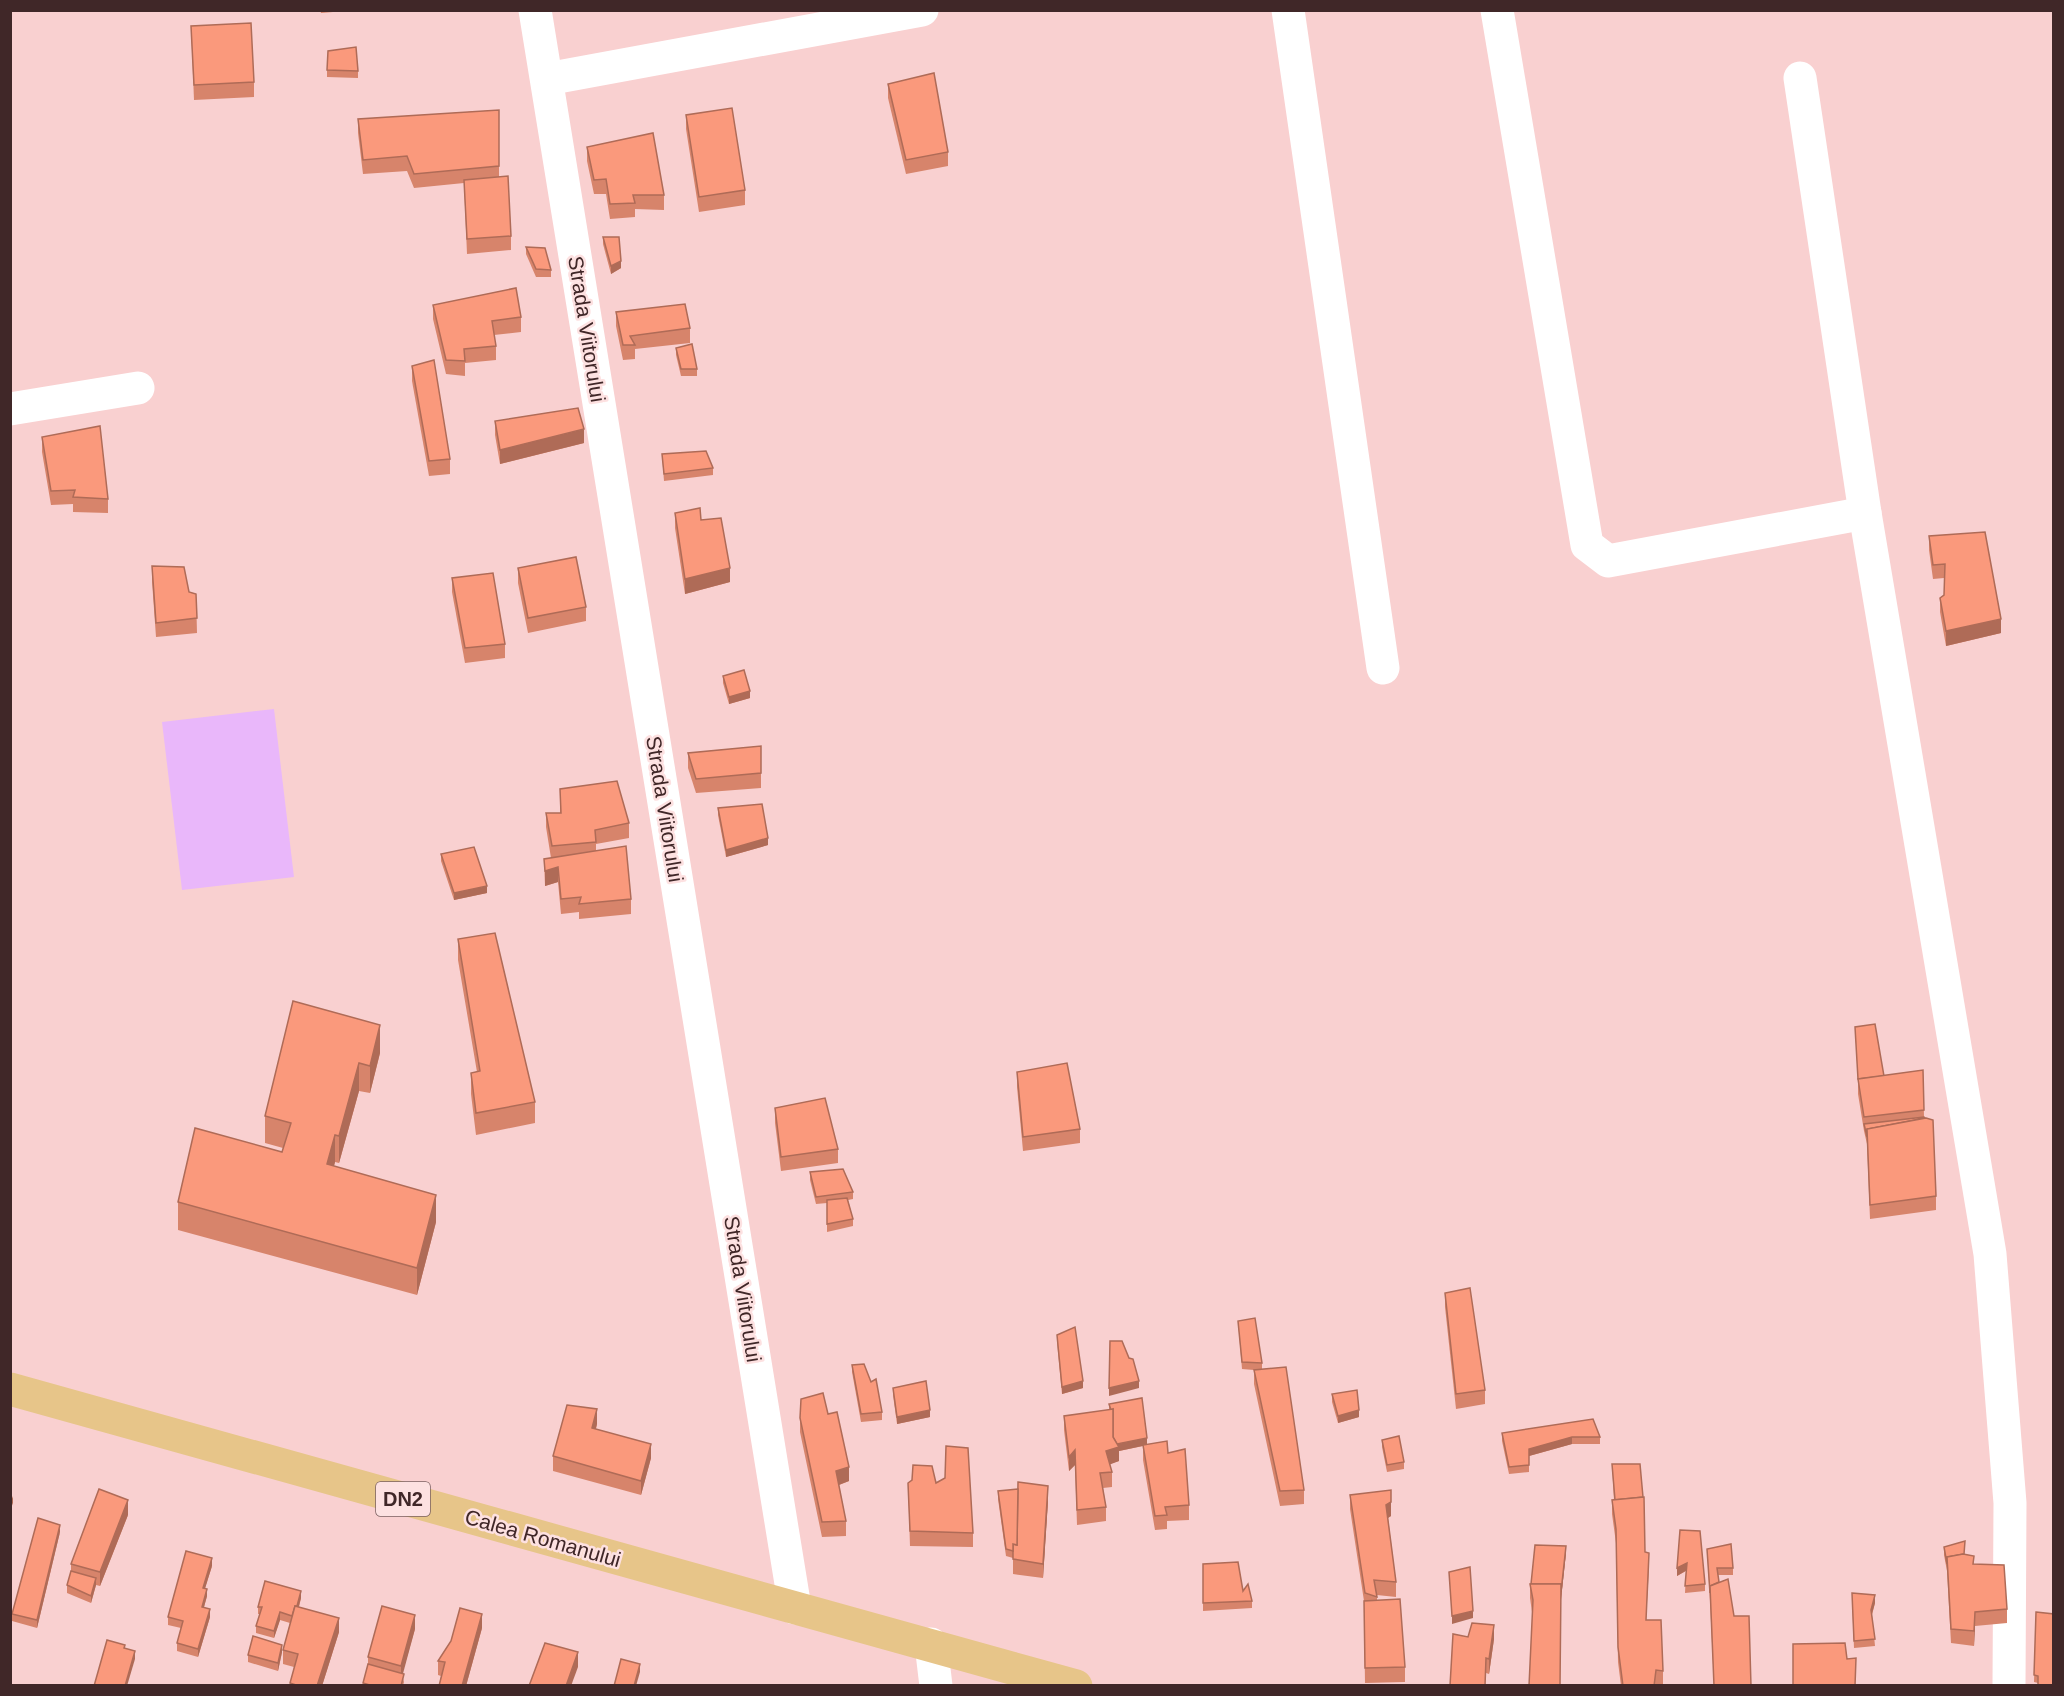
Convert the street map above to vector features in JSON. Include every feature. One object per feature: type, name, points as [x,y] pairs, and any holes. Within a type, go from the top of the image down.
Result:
[{"type":"main road","name":"Calea Romanului","points":[[10,1389],[1076,1686]]},
{"type":"street","name":"Strada Viitorului","points":[[535,10],[795,1608]]},
{"type":"street","points":[[547,79],[922,10]]},
{"type":"street","points":[[1288,10],[1383,668]]},
{"type":"street","points":[[1497,10],[1587,545],[1608,561],[1865,513]]},
{"type":"street","points":[[1800,78],[1865,513],[1990,1254],[2010,1503],[2009,1686]]},
{"type":"street","points":[[10,410],[138,388]]},
{"type":"street","points":[[931,1644],[936,1686]]},
{"type":"shaded area","points":[[274,709],[294,877],[182,890],[162,722]]},
{"type":"building","points":[[251,23],[254,82],[194,85],[191,26]]},
{"type":"building","points":[[356,47],[358,71],[327,70],[328,51]]},
{"type":"building","points":[[934,73],[948,152],[906,160],[888,84]]},
{"type":"building","points":[[732,108],[745,190],[699,197],[686,115]]},
{"type":"building","points":[[499,110],[499,166],[414,174],[407,156],[363,160],[358,119]]},
{"type":"building","points":[[653,133],[664,195],[633,195],[635,203],[610,204],[606,179],[594,180],[587,147]]},
{"type":"building","points":[[508,176],[511,236],[467,239],[464,180]]},
{"type":"building","points":[[603,237],[619,237],[621,261],[611,266]]},
{"type":"building","points":[[526,247],[545,248],[551,270],[536,269]]},
{"type":"building","points":[[516,288],[521,317],[492,321],[496,346],[464,349],[465,361],[446,360],[433,305]]},
{"type":"building","points":[[685,304],[690,328],[630,336],[635,345],[623,345],[616,312]]},
{"type":"building","points":[[692,344],[697,369],[681,369],[676,348]]},
{"type":"building","points":[[434,360],[450,459],[429,461],[412,366]]},
{"type":"building","points":[[578,408],[584,429],[500,450],[495,421]]},
{"type":"building","points":[[100,426],[108,499],[73,497],[75,490],[51,491],[42,437]]},
{"type":"building","points":[[706,451],[713,468],[664,474],[662,454]]},
{"type":"building","points":[[700,508],[701,520],[721,518],[730,568],[685,579],[675,513]]},
{"type":"building","points":[[1985,532],[2001,619],[1946,631],[1940,598],[1944,595],[1945,564],[1933,565],[1929,536]]},
{"type":"building","points":[[576,557],[586,607],[528,618],[518,568]]},
{"type":"building","points":[[152,566],[184,567],[189,592],[196,594],[197,618],[156,623]]},
{"type":"building","points":[[493,573],[505,644],[465,648],[452,578]]},
{"type":"building","points":[[744,670],[750,691],[729,697],[723,676]]},
{"type":"building","points":[[761,746],[761,773],[696,779],[688,753]]},
{"type":"building","points":[[617,781],[629,823],[595,830],[596,842],[552,846],[546,813],[561,813],[560,789]]},
{"type":"building","points":[[762,804],[768,838],[726,850],[718,808]]},
{"type":"building","points":[[626,846],[631,899],[579,904],[581,897],[561,899],[558,867],[545,871],[544,859]]},
{"type":"building","points":[[474,847],[487,886],[454,893],[441,854]]},
{"type":"building","points":[[495,933],[535,1102],[476,1113],[471,1073],[480,1071],[458,939]]},
{"type":"building","points":[[293,1001],[380,1025],[370,1066],[359,1063],[339,1136],[335,1135],[327,1164],[436,1195],[417,1268],[178,1202],[195,1128],[282,1152],[291,1123],[265,1116]]},
{"type":"building","points":[[1875,1024],[1884,1076],[1858,1079],[1855,1027]]},
{"type":"building","points":[[1067,1063],[1080,1129],[1023,1137],[1017,1072]]},
{"type":"building","points":[[1923,1070],[1924,1110],[1864,1117],[1858,1079]]},
{"type":"building","points":[[825,1098],[838,1149],[781,1157],[775,1108]]},
{"type":"building","points":[[1924,1117],[1867,1129],[1867,1137],[1864,1124]]},
{"type":"building","points":[[1926,1118],[1933,1120],[1936,1196],[1870,1205],[1867,1129]]},
{"type":"building","points":[[843,1169],[853,1192],[816,1197],[810,1172]]},
{"type":"building","points":[[847,1198],[853,1219],[827,1224],[827,1200]]},
{"type":"building","points":[[1470,1288],[1485,1390],[1456,1394],[1445,1293]]},
{"type":"building","points":[[1255,1318],[1262,1363],[1242,1362],[1238,1321]]},
{"type":"building","points":[[1075,1327],[1083,1381],[1062,1387],[1057,1335]]},
{"type":"building","points":[[1110,1341],[1122,1341],[1129,1358],[1133,1359],[1139,1381],[1109,1388]]},
{"type":"building","points":[[864,1364],[871,1382],[876,1379],[882,1412],[861,1414],[852,1365]]},
{"type":"building","points":[[1286,1367],[1304,1490],[1280,1491],[1254,1370]]},
{"type":"building","points":[[926,1381],[930,1410],[897,1417],[893,1388]]},
{"type":"building","points":[[1357,1390],[1359,1410],[1338,1416],[1332,1394]]},
{"type":"building","points":[[823,1393],[828,1414],[837,1412],[849,1467],[836,1471],[846,1521],[822,1522],[800,1418],[801,1399]]},
{"type":"building","points":[[1142,1398],[1147,1438],[1117,1444],[1113,1437],[1113,1409],[1111,1410],[1109,1404]]},
{"type":"building","points":[[567,1405],[597,1409],[592,1428],[651,1444],[641,1481],[553,1456]]},
{"type":"building","points":[[1113,1409],[1113,1437],[1119,1447],[1106,1451],[1112,1472],[1100,1473],[1106,1507],[1077,1510],[1075,1450],[1069,1457],[1064,1416]]},
{"type":"building","points":[[1593,1419],[1600,1437],[1572,1437],[1529,1449],[1529,1465],[1509,1467],[1502,1433]]},
{"type":"building","points":[[1399,1436],[1404,1462],[1387,1465],[1382,1440]]},
{"type":"building","points":[[1167,1441],[1168,1453],[1185,1449],[1189,1505],[1165,1507],[1167,1515],[1155,1516],[1143,1445]]},
{"type":"building","points":[[946,1446],[968,1448],[973,1533],[910,1531],[908,1483],[912,1480],[913,1465],[932,1466],[936,1483],[945,1478]]},
{"type":"building","points":[[1612,1464],[1640,1464],[1643,1497],[1615,1500]]},
{"type":"building","points":[[1018,1482],[1048,1486],[1043,1564],[1013,1559],[1013,1544],[1017,1545]]},
{"type":"building","points":[[99,1489],[128,1500],[100,1572],[71,1564]]},
{"type":"building","points":[[1018,1489],[1017,1545],[1013,1544],[1013,1551],[1006,1549],[998,1491]]},
{"type":"building","points":[[1391,1490],[1391,1502],[1386,1505],[1396,1582],[1374,1580],[1377,1597],[1365,1593],[1350,1495]]},
{"type":"building","points":[[1644,1497],[1645,1552],[1649,1553],[1646,1620],[1661,1620],[1663,1671],[1656,1670],[1654,1686],[1623,1686],[1618,1647],[1616,1529],[1612,1500]]},
{"type":"building","points":[[38,1518],[60,1525],[37,1620],[12,1614]]},
{"type":"building","points":[[1680,1530],[1700,1531],[1705,1584],[1685,1586],[1687,1563],[1677,1568]]},
{"type":"building","points":[[1965,1541],[1964,1554],[1947,1557],[1947,1564],[1944,1547]]},
{"type":"building","points":[[1731,1544],[1733,1568],[1717,1568],[1719,1582],[1710,1586],[1710,1593],[1707,1549]]},
{"type":"building","points":[[1535,1545],[1566,1546],[1561,1592],[1561,1584],[1531,1584]]},
{"type":"building","points":[[186,1551],[212,1558],[203,1588],[207,1589],[202,1607],[210,1609],[198,1649],[177,1643],[183,1621],[168,1617]]},
{"type":"building","points":[[1963,1554],[1974,1556],[1973,1564],[2004,1565],[2007,1609],[1975,1612],[1974,1631],[1951,1629],[1947,1557]]},
{"type":"building","points":[[1238,1562],[1243,1591],[1248,1584],[1252,1601],[1203,1603],[1203,1564]]},
{"type":"building","points":[[1470,1567],[1473,1611],[1452,1616],[1449,1572]]},
{"type":"building","points":[[71,1571],[96,1578],[91,1596],[67,1585]]},
{"type":"building","points":[[1728,1579],[1734,1616],[1749,1616],[1751,1686],[1714,1686],[1710,1586]]},
{"type":"building","points":[[265,1581],[301,1591],[292,1616],[280,1612],[274,1631],[256,1626],[262,1607],[258,1607]]},
{"type":"building","points":[[1530,1584],[1561,1584],[1560,1686],[1529,1686],[1533,1600]]},
{"type":"building","points":[[1852,1593],[1875,1595],[1871,1610],[1875,1639],[1854,1641]]},
{"type":"building","points":[[1400,1599],[1405,1667],[1365,1668],[1364,1601]]},
{"type":"building","points":[[295,1606],[339,1618],[317,1686],[299,1686],[290,1683],[298,1654],[283,1650]]},
{"type":"building","points":[[382,1606],[415,1615],[401,1666],[368,1657]]},
{"type":"building","points":[[460,1608],[482,1614],[462,1686],[439,1686],[445,1662],[438,1661],[451,1641]]},
{"type":"building","points":[[2036,1612],[2054,1614],[2054,1686],[2038,1686],[2038,1676],[2034,1675]]},
{"type":"building","points":[[1472,1623],[1494,1625],[1489,1659],[1486,1658],[1485,1686],[1450,1686],[1453,1634],[1468,1637]]},
{"type":"building","points":[[253,1636],[282,1645],[278,1663],[248,1655]]},
{"type":"building","points":[[107,1640],[125,1645],[124,1648],[135,1651],[125,1686],[94,1686]]},
{"type":"building","points":[[545,1643],[578,1652],[566,1686],[529,1686]]},
{"type":"building","points":[[1845,1643],[1847,1659],[1856,1658],[1855,1686],[1793,1686],[1793,1644]]},
{"type":"building","points":[[621,1659],[640,1664],[634,1686],[614,1686]]},
{"type":"building","points":[[368,1664],[404,1674],[401,1686],[373,1686],[363,1683]]}]
